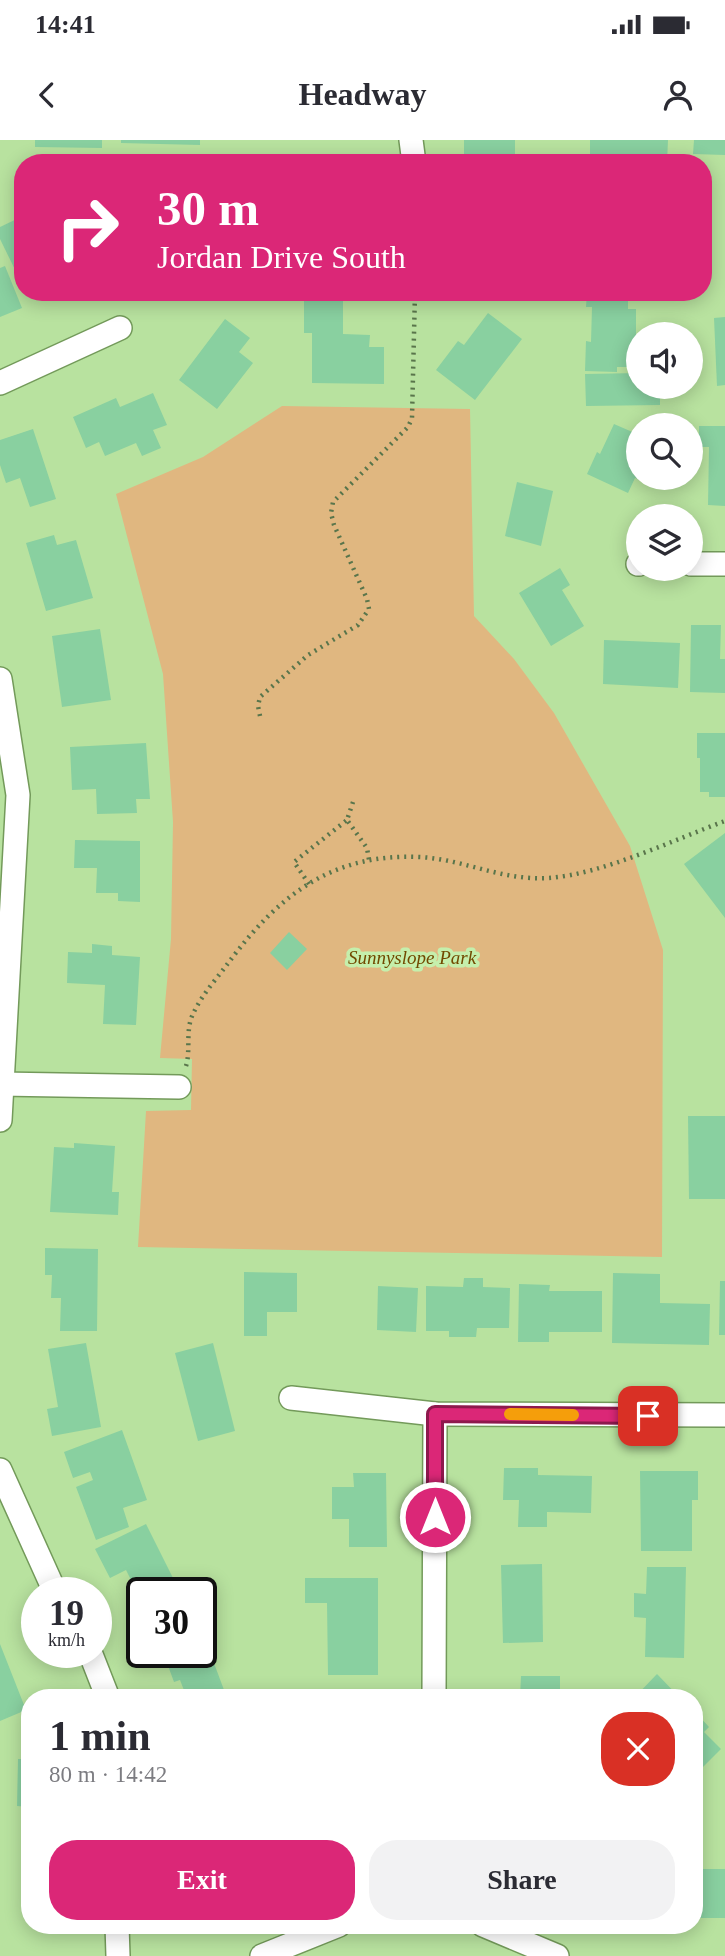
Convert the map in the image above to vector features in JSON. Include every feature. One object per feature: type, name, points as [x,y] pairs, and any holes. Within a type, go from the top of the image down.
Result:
[{"type":"street","points":[[0,383],[120,328]]},
{"type":"street","points":[[703,564],[725,564]]},
{"type":"street","points":[[0,679],[18,795],[0,1120]]},
{"type":"street","points":[[1,1084],[179,1087]]},
{"type":"street","points":[[290,1398],[435,1414],[725,1415]]},
{"type":"street","points":[[434,1689],[435,1414]]},
{"type":"street","points":[[0,1470],[48,1577]]},
{"type":"street","points":[[96,1668],[104,1689]]},
{"type":"street","points":[[117,1934],[118,1956]]},
{"type":"street","points":[[262,1956],[317,1934]]},
{"type":"street","points":[[504,1934],[557,1956]]},
{"type":"path","points":[[260,716],[260,697],[308,655],[358,625],[369,610],[368,599],[331,513],[333,502],[408,427],[412,418],[415,301]]},
{"type":"path","points":[[309,884],[294,862],[347,820],[353,802]]},
{"type":"path","points":[[347,820],[366,848],[369,860]]},
{"type":"path","points":[[179,1087],[188,1060],[192,1015],[262,921],[287,898],[344,866],[369,860],[421,857],[508,876],[566,876],[725,821]]},
{"type":"green space","name":"Sunnyslope Park","points":[[282,406],[470,409],[474,616],[514,659],[554,713],[630,846],[663,950],[662,1257],[138,1247],[146,1111],[191,1110],[192,1059],[160,1058],[171,939],[173,822],[163,674],[116,494],[203,457]]},
{"type":"building","points":[[35,140],[102,140],[102,148],[35,147]]},
{"type":"building","points":[[121,140],[200,140],[200,145],[121,143]]},
{"type":"building","points":[[464,140],[515,140],[515,154],[464,154]]},
{"type":"building","points":[[590,140],[668,140],[667,154],[590,154]]},
{"type":"building","points":[[694,140],[725,140],[725,155],[693,154]]},
{"type":"building","points":[[14,220],[14,268],[0,239],[0,227]]},
{"type":"building","points":[[5,266],[14,288],[14,301],[19,301],[22,308],[0,317],[0,268]]},
{"type":"building","points":[[304,301],[343,301],[343,334],[370,335],[369,347],[384,347],[384,384],[312,383],[312,333],[304,333]]},
{"type":"building","points":[[586,301],[628,301],[628,309],[636,309],[636,322],[626,322],[626,367],[617,367],[617,372],[585,371],[586,341],[591,342],[592,307],[586,307]]},
{"type":"building","points":[[488,313],[522,339],[475,400],[436,370],[458,341],[464,345]]},
{"type":"building","points":[[725,317],[725,385],[717,386],[714,318]]},
{"type":"building","points":[[225,319],[250,338],[239,352],[253,363],[217,409],[179,380]]},
{"type":"building","points":[[626,373],[626,399],[660,399],[660,405],[586,406],[585,374]]},
{"type":"building","points":[[153,393],[167,425],[153,430],[161,448],[142,456],[136,443],[105,456],[99,442],[86,448],[73,417],[116,398],[120,407]]},
{"type":"building","points":[[614,424],[626,429],[628,493],[587,474],[597,452],[600,454]]},
{"type":"building","points":[[703,426],[725,426],[725,506],[708,505],[709,447],[703,447]]},
{"type":"building","points":[[33,429],[56,499],[30,507],[20,478],[6,483],[0,465],[0,440]]},
{"type":"building","points":[[517,482],[553,491],[541,546],[505,536]]},
{"type":"building","points":[[54,535],[57,545],[76,540],[93,598],[46,611],[26,543]]},
{"type":"building","points":[[560,568],[570,585],[562,590],[584,626],[551,646],[519,593]]},
{"type":"building","points":[[691,625],[721,625],[720,659],[725,659],[725,693],[690,692]]},
{"type":"building","points":[[100,629],[111,700],[62,707],[52,636]]},
{"type":"building","points":[[604,640],[680,643],[678,688],[603,684]]},
{"type":"building","points":[[697,733],[725,733],[725,797],[709,797],[709,792],[700,792]]},
{"type":"building","points":[[146,743],[150,799],[136,799],[137,813],[97,814],[96,789],[72,790],[70,747]]},
{"type":"building","points":[[725,833],[725,918],[684,864]]},
{"type":"building","points":[[75,840],[140,841],[140,902],[118,901],[118,893],[96,893],[97,868],[74,868]]},
{"type":"building","points":[[289,932],[307,949],[287,970],[270,953]]},
{"type":"building","points":[[92,944],[112,946],[112,955],[140,957],[136,1025],[103,1024],[105,985],[67,983],[68,952],[92,953]]},
{"type":"building","points":[[688,1116],[725,1116],[725,1199],[689,1199]]},
{"type":"building","points":[[74,1143],[115,1146],[112,1192],[119,1192],[118,1215],[50,1212],[54,1147],[74,1148]]},
{"type":"building","points":[[45,1248],[98,1249],[97,1331],[60,1331],[61,1298],[51,1298],[52,1275],[45,1275]]},
{"type":"building","points":[[244,1272],[297,1273],[297,1312],[267,1312],[267,1336],[244,1336]]},
{"type":"building","points":[[613,1273],[660,1274],[660,1303],[710,1304],[709,1345],[612,1343]]},
{"type":"building","points":[[464,1278],[483,1278],[483,1287],[510,1288],[509,1328],[477,1328],[476,1337],[449,1337],[449,1331],[426,1331],[426,1286],[463,1287]]},
{"type":"building","points":[[720,1281],[725,1281],[725,1335],[719,1335]]},
{"type":"building","points":[[519,1284],[550,1285],[549,1291],[602,1291],[602,1332],[549,1332],[549,1342],[518,1342]]},
{"type":"building","points":[[378,1286],[418,1288],[416,1332],[377,1330]]},
{"type":"building","points":[[86,1343],[101,1427],[52,1436],[47,1409],[58,1407],[48,1349]]},
{"type":"building","points":[[213,1343],[235,1431],[198,1441],[175,1353]]},
{"type":"building","points":[[122,1430],[147,1500],[123,1508],[129,1527],[96,1540],[76,1487],[93,1480],[90,1472],[73,1478],[64,1452]]},
{"type":"building","points":[[504,1468],[538,1468],[538,1475],[592,1476],[591,1513],[547,1512],[547,1527],[518,1527],[519,1500],[503,1500]]},
{"type":"building","points":[[640,1471],[698,1471],[698,1500],[692,1500],[692,1551],[641,1551]]},
{"type":"building","points":[[353,1473],[386,1473],[387,1547],[349,1547],[349,1519],[332,1519],[332,1487],[354,1487]]},
{"type":"building","points":[[146,1524],[172,1577],[130,1577],[126,1570],[109,1577],[95,1549]]},
{"type":"building","points":[[542,1564],[543,1642],[503,1643],[501,1565]]},
{"type":"building","points":[[647,1567],[686,1567],[684,1658],[645,1657],[646,1618],[634,1617],[634,1593],[646,1594]]},
{"type":"building","points":[[305,1578],[378,1578],[378,1675],[328,1675],[327,1603],[305,1603]]},
{"type":"building","points":[[0,1644],[21,1697],[21,1712],[0,1721]]},
{"type":"building","points":[[169,1668],[216,1668],[224,1689],[184,1689],[180,1680],[174,1682]]},
{"type":"building","points":[[657,1674],[671,1689],[643,1689]]},
{"type":"building","points":[[521,1676],[560,1676],[560,1689],[520,1689]]},
{"type":"building","points":[[703,1721],[709,1727],[704,1732],[721,1749],[703,1767]]},
{"type":"building","points":[[18,1759],[21,1759],[21,1806],[17,1806]]},
{"type":"building","points":[[703,1869],[725,1869],[725,1918],[703,1918]]},
{"type":"slow traffic","points":[[510,1414],[573,1415]]},
{"type":"route","points":[[435,1517],[435,1414],[648,1416]]}]
